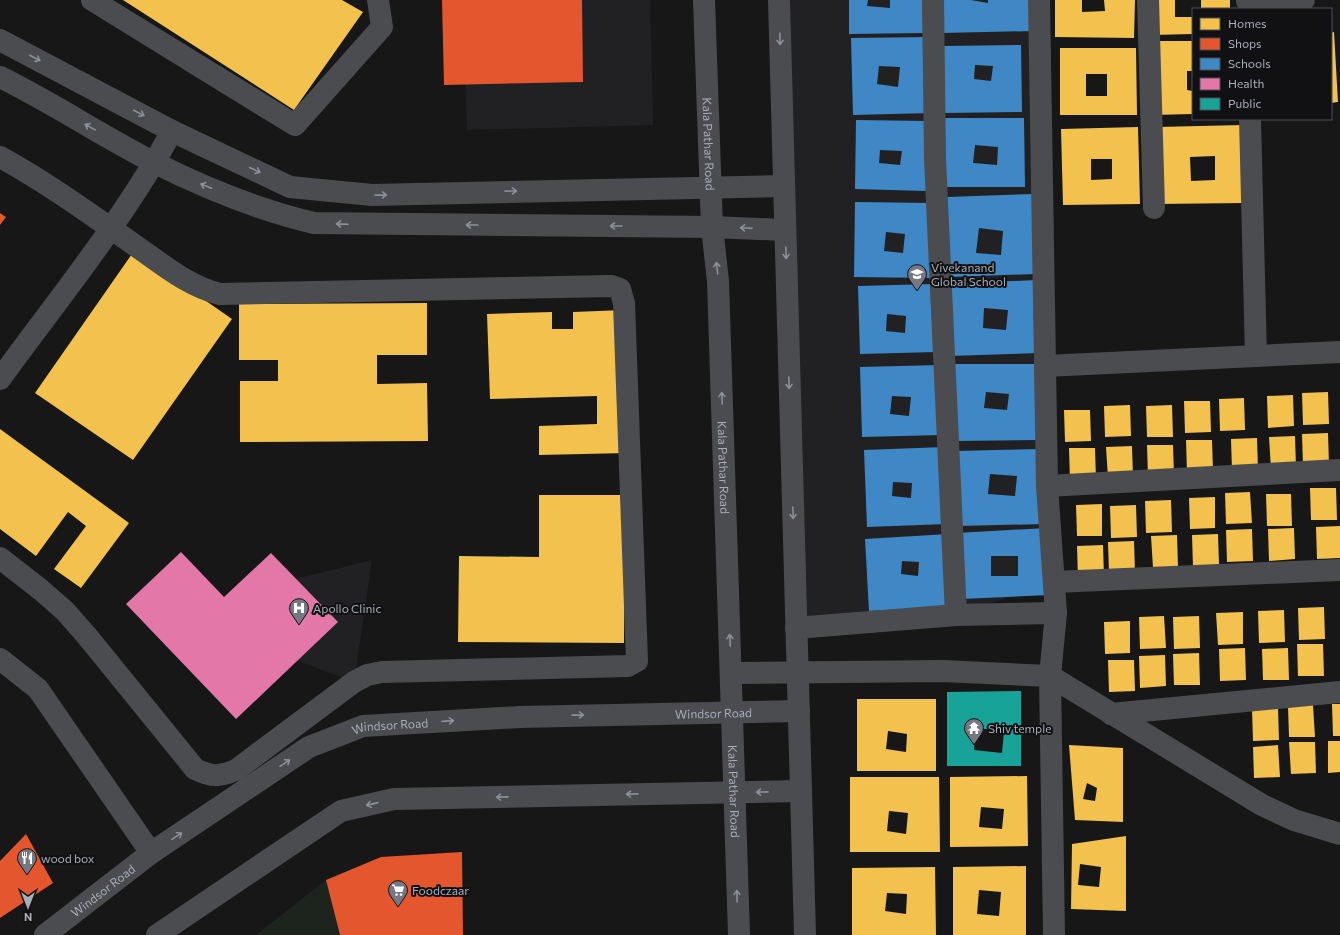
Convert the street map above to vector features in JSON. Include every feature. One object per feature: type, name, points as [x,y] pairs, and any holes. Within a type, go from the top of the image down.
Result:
[{"type":"street","points":[[92,0],[295,126],[382,27],[378,0]]},
{"type":"street","name":"Kala Pathar Road","points":[[704,0],[712,227],[718,281],[739,935]]},
{"type":"street","points":[[779,0],[805,935]]},
{"type":"street","points":[[933,0],[935,159],[956,615]]},
{"type":"street","points":[[1039,0],[1047,486],[1056,613],[1050,676],[1054,935]]},
{"type":"street","points":[[1148,0],[1154,208]]},
{"type":"street","points":[[1247,3],[1304,0]]},
{"type":"street","points":[[0,40],[172,131],[290,187],[372,195],[710,186],[783,186]]},
{"type":"street","points":[[0,77],[155,163],[233,197],[282,215],[314,223],[712,227],[785,230]]},
{"type":"street","points":[[1250,120],[1256,356]]},
{"type":"street","points":[[0,379],[110,228],[155,163],[172,131]]},
{"type":"street","points":[[0,157],[17,166],[189,283],[204,290],[220,294],[612,286],[620,289],[624,303],[636,661],[628,666],[382,672],[367,675],[354,682],[236,770],[222,776],[208,776],[195,768],[65,611],[0,558]]},
{"type":"street","points":[[1045,366],[1340,352]]},
{"type":"street","points":[[1047,486],[1340,470]]},
{"type":"street","points":[[1054,582],[1340,570]]},
{"type":"street","points":[[796,628],[956,615],[1056,613]]},
{"type":"street","points":[[0,659],[38,689],[151,853]]},
{"type":"street","points":[[731,673],[943,671],[1050,676],[1262,805],[1294,820],[1340,834]]},
{"type":"street","points":[[1111,714],[1340,692]]},
{"type":"street","name":"Windsor Road","points":[[45,935],[151,853],[309,747],[363,726],[520,717],[799,710]]},
{"type":"street","points":[[157,935],[341,811],[394,799],[801,791]]},
{"type":"shaded area","points":[[462,0],[650,0],[653,125],[467,130]]},
{"type":"shaded area","name":"Vivekanand Global School","points":[[780,0],[1040,0],[1054,582],[956,615],[797,640]]},
{"type":"shaded area","name":"Apollo Clinic","points":[[372,560],[354,682],[267,649],[206,601]]},
{"type":"shaded area","points":[[326,880],[340,935],[256,935]]},
{"type":"building: Homes","points":[[123,0],[342,0],[363,12],[294,110]]},
{"type":"building: Homes","points":[[1055,0],[1082,0],[1082,12],[1105,11],[1104,0],[1135,0],[1134,38],[1055,37]]},
{"type":"building: Homes","points":[[1151,0],[1175,0],[1175,17],[1192,17],[1192,34],[1152,35]]},
{"type":"building: Homes","points":[[1201,0],[1230,0],[1230,8],[1201,8]]},
{"type":"building: Homes","points":[[1334,32],[1338,102],[1332,103],[1332,33]]},
{"type":"building: Homes","points":[[1153,41],[1192,41],[1192,71],[1187,71],[1187,90],[1192,91],[1192,114],[1153,115]]},
{"type":"building: Homes","points":[[1060,48],[1136,48],[1137,115],[1060,115]],"holes":[[[1086,74],[1107,74],[1107,96],[1086,96]]]},
{"type":"building: Homes","points":[[1243,125],[1245,203],[1157,204],[1156,127]],"holes":[[[1215,156],[1215,180],[1191,181],[1190,157]]]},
{"type":"building: Homes","points":[[1138,127],[1140,204],[1063,205],[1061,129]],"holes":[[[1091,159],[1112,159],[1112,179],[1091,180]]]},
{"type":"building: Homes","points":[[134,251],[232,319],[133,460],[35,393]]},
{"type":"building: Homes","points":[[427,303],[427,355],[377,355],[377,384],[427,383],[428,441],[240,442],[240,381],[278,381],[278,360],[239,360],[239,304]]},
{"type":"building: Homes","points":[[624,310],[628,453],[539,455],[539,426],[597,424],[597,396],[490,399],[487,314],[552,312],[552,329],[573,329],[573,312]]},
{"type":"building: Homes","points":[[1328,392],[1329,424],[1303,425],[1302,393]]},
{"type":"building: Homes","points":[[1293,395],[1294,426],[1268,428],[1267,396]]},
{"type":"building: Homes","points":[[1244,398],[1245,430],[1220,431],[1219,399]]},
{"type":"building: Homes","points":[[1184,401],[1210,401],[1211,432],[1185,433]]},
{"type":"building: Homes","points":[[1130,405],[1131,436],[1105,437],[1104,406]]},
{"type":"building: Homes","points":[[1172,405],[1173,437],[1147,437],[1146,406]]},
{"type":"building: Homes","points":[[1064,410],[1090,410],[1091,441],[1065,442]]},
{"type":"building: Homes","points":[[0,429],[129,523],[81,588],[54,569],[86,526],[68,512],[36,556],[0,529]]},
{"type":"building: Homes","points":[[1328,433],[1329,465],[1303,465],[1302,434]]},
{"type":"building: Homes","points":[[1295,436],[1296,468],[1271,469],[1269,437]]},
{"type":"building: Homes","points":[[1257,438],[1258,470],[1232,470],[1231,439]]},
{"type":"building: Homes","points":[[1186,440],[1212,440],[1213,471],[1187,472]]},
{"type":"building: Homes","points":[[1147,445],[1173,445],[1174,476],[1148,477]]},
{"type":"building: Homes","points":[[1132,446],[1133,477],[1108,478],[1106,447]]},
{"type":"building: Homes","points":[[1069,448],[1095,448],[1096,480],[1070,480]]},
{"type":"building: Homes","points":[[1310,488],[1336,488],[1337,520],[1311,520]]},
{"type":"building: Homes","points":[[1250,492],[1252,523],[1226,524],[1225,493]]},
{"type":"building: Homes","points":[[1266,494],[1291,494],[1292,526],[1267,526]]},
{"type":"building: Homes","points":[[539,495],[625,495],[624,643],[458,642],[459,556],[539,557]]},
{"type":"building: Homes","points":[[1215,497],[1215,528],[1190,529],[1189,498]]},
{"type":"building: Homes","points":[[1171,500],[1172,532],[1146,533],[1145,501]]},
{"type":"building: Homes","points":[[1102,504],[1102,536],[1077,536],[1076,505]]},
{"type":"building: Homes","points":[[1136,505],[1137,537],[1111,538],[1110,506]]},
{"type":"building: Homes","points":[[1340,526],[1340,558],[1317,559],[1316,527]]},
{"type":"building: Homes","points":[[1294,528],[1295,559],[1269,561],[1268,529]]},
{"type":"building: Homes","points":[[1252,529],[1253,561],[1227,562],[1226,530]]},
{"type":"building: Homes","points":[[1218,534],[1219,565],[1193,567],[1192,535]]},
{"type":"building: Homes","points":[[1177,535],[1178,567],[1153,568],[1151,536]]},
{"type":"building: Homes","points":[[1134,541],[1135,573],[1109,574],[1108,542]]},
{"type":"building: Homes","points":[[1103,545],[1104,577],[1078,578],[1077,546]]},
{"type":"building: Homes","points":[[1324,607],[1325,639],[1299,640],[1298,608]]},
{"type":"building: Homes","points":[[1284,610],[1285,642],[1259,643],[1258,611]]},
{"type":"building: Homes","points":[[1243,612],[1243,644],[1218,645],[1216,613]]},
{"type":"building: Homes","points":[[1164,616],[1166,648],[1140,649],[1139,617]]},
{"type":"building: Homes","points":[[1199,616],[1200,648],[1174,649],[1173,617]]},
{"type":"building: Homes","points":[[1130,621],[1130,653],[1105,654],[1104,622]]},
{"type":"building: Homes","points":[[1297,644],[1323,644],[1324,676],[1298,676]]},
{"type":"building: Homes","points":[[1245,648],[1246,680],[1220,681],[1219,649]]},
{"type":"building: Homes","points":[[1288,648],[1289,680],[1263,680],[1262,649]]},
{"type":"building: Homes","points":[[1199,653],[1200,685],[1174,685],[1173,654]]},
{"type":"building: Homes","points":[[1165,655],[1166,686],[1140,688],[1139,656]]},
{"type":"building: Homes","points":[[1108,660],[1134,660],[1135,691],[1109,692]]},
{"type":"building: Homes","points":[[857,699],[936,699],[936,771],[857,771]],"holes":[[[888,731],[907,734],[906,752],[886,749]]]},
{"type":"building: Homes","points":[[1332,704],[1340,704],[1340,736],[1333,736]]},
{"type":"building: Homes","points":[[1313,705],[1315,737],[1289,737],[1288,706]]},
{"type":"building: Homes","points":[[1278,708],[1279,740],[1253,741],[1252,709]]},
{"type":"building: Homes","points":[[1328,741],[1340,741],[1340,772],[1328,773]]},
{"type":"building: Homes","points":[[1289,742],[1315,742],[1316,773],[1291,774]]},
{"type":"building: Homes","points":[[1069,745],[1123,748],[1123,822],[1075,820]],"holes":[[[1087,783],[1097,788],[1095,801],[1083,799]]]},
{"type":"building: Homes","points":[[1278,745],[1280,777],[1254,778],[1253,747]]},
{"type":"building: Homes","points":[[1027,776],[1028,846],[950,847],[950,777]],"holes":[[[981,807],[1004,809],[1002,829],[979,827]]]},
{"type":"building: Homes","points":[[850,777],[939,777],[940,852],[850,852]],"holes":[[[889,811],[908,813],[906,834],[887,831]]]},
{"type":"building: Homes","points":[[1126,836],[1126,911],[1071,909],[1072,844]],"holes":[[[1080,864],[1101,867],[1099,887],[1078,885]]]},
{"type":"building: Homes","points":[[1026,866],[1026,935],[953,935],[953,867]],"holes":[[[979,890],[1001,892],[999,916],[977,914]]]},
{"type":"building: Homes","points":[[935,867],[936,935],[852,935],[852,868]],"holes":[[[887,893],[907,894],[906,914],[885,911]]]},
{"type":"building: Shops","points":[[442,0],[582,0],[583,82],[444,85]]},
{"type":"building: Shops","points":[[0,213],[6,217],[0,225]]},
{"type":"building: Shops","name":"wood box","points":[[26,834],[53,883],[0,918],[0,861]]},
{"type":"building: Shops","name":"Foodczaar","points":[[462,852],[463,935],[340,935],[326,880],[381,857]]},
{"type":"building: Schools","points":[[849,0],[868,0],[867,6],[890,8],[890,0],[925,0],[926,33],[849,34]]},
{"type":"building: Schools","points":[[942,0],[971,0],[988,3],[988,0],[1034,0],[1034,31],[942,33]]},
{"type":"building: Schools","points":[[929,37],[931,113],[853,115],[851,38]],"holes":[[[879,66],[900,67],[898,87],[877,84]]]},
{"type":"building: Schools","points":[[1021,45],[1022,112],[944,113],[943,46]],"holes":[[[975,65],[993,66],[991,81],[974,79]]]},
{"type":"building: Schools","points":[[939,118],[1024,118],[1025,187],[939,187]],"holes":[[[975,145],[998,147],[997,165],[973,163]]]},
{"type":"building: Schools","points":[[856,120],[927,121],[926,191],[855,189]],"holes":[[[880,150],[902,151],[900,165],[879,163]]]},
{"type":"building: Schools","points":[[1033,194],[1036,274],[949,277],[947,197]],"holes":[[[979,228],[1003,231],[1001,255],[976,253]]]},
{"type":"building: Schools","points":[[855,202],[933,203],[933,278],[854,277]],"holes":[[[886,232],[905,234],[903,253],[884,251]]]},
{"type":"building: Schools","points":[[1036,280],[1039,353],[950,356],[947,284]],"holes":[[[984,308],[1008,310],[1006,330],[983,328]]]},
{"type":"building: Schools","points":[[934,284],[936,352],[860,354],[858,286]],"holes":[[[887,314],[906,316],[905,333],[886,331]]]},
{"type":"building: Schools","points":[[955,364],[1037,364],[1038,440],[955,441]],"holes":[[[986,392],[1009,394],[1007,410],[984,408]]]},
{"type":"building: Schools","points":[[940,365],[941,435],[862,437],[860,367]],"holes":[[[892,396],[911,397],[909,416],[890,414]]]},
{"type":"building: Schools","points":[[945,447],[947,524],[867,527],[864,450]],"holes":[[[893,482],[912,483],[911,498],[892,496]]]},
{"type":"building: Schools","points":[[1042,449],[1044,524],[957,526],[955,451]],"holes":[[[990,474],[1017,476],[1015,496],[988,494]]]},
{"type":"building: Schools","points":[[1046,528],[1049,595],[960,599],[956,533]],"holes":[[[991,556],[1018,556],[1018,576],[991,576]]]},
{"type":"building: Schools","points":[[948,534],[952,607],[869,611],[865,539]],"holes":[[[902,561],[919,562],[918,576],[901,574]]]},
{"type":"building: Health","points":[[181,552],[224,597],[271,553],[338,622],[236,719],[126,604]]},
{"type":"building: Public","points":[[1021,691],[1021,766],[947,766],[947,692]],"holes":[[[976,728],[1004,731],[1002,753],[974,750]]]},
{"type":"place","name":"Vivekanand Global School","points":[[917,291]]},
{"type":"place","name":"Apollo Clinic","points":[[299,625]]},
{"type":"place","name":"Shiv temple","points":[[974,745]]},
{"type":"place","name":"wood box","points":[[27,875]]},
{"type":"place","name":"Foodczaar","points":[[398,907]]}]
